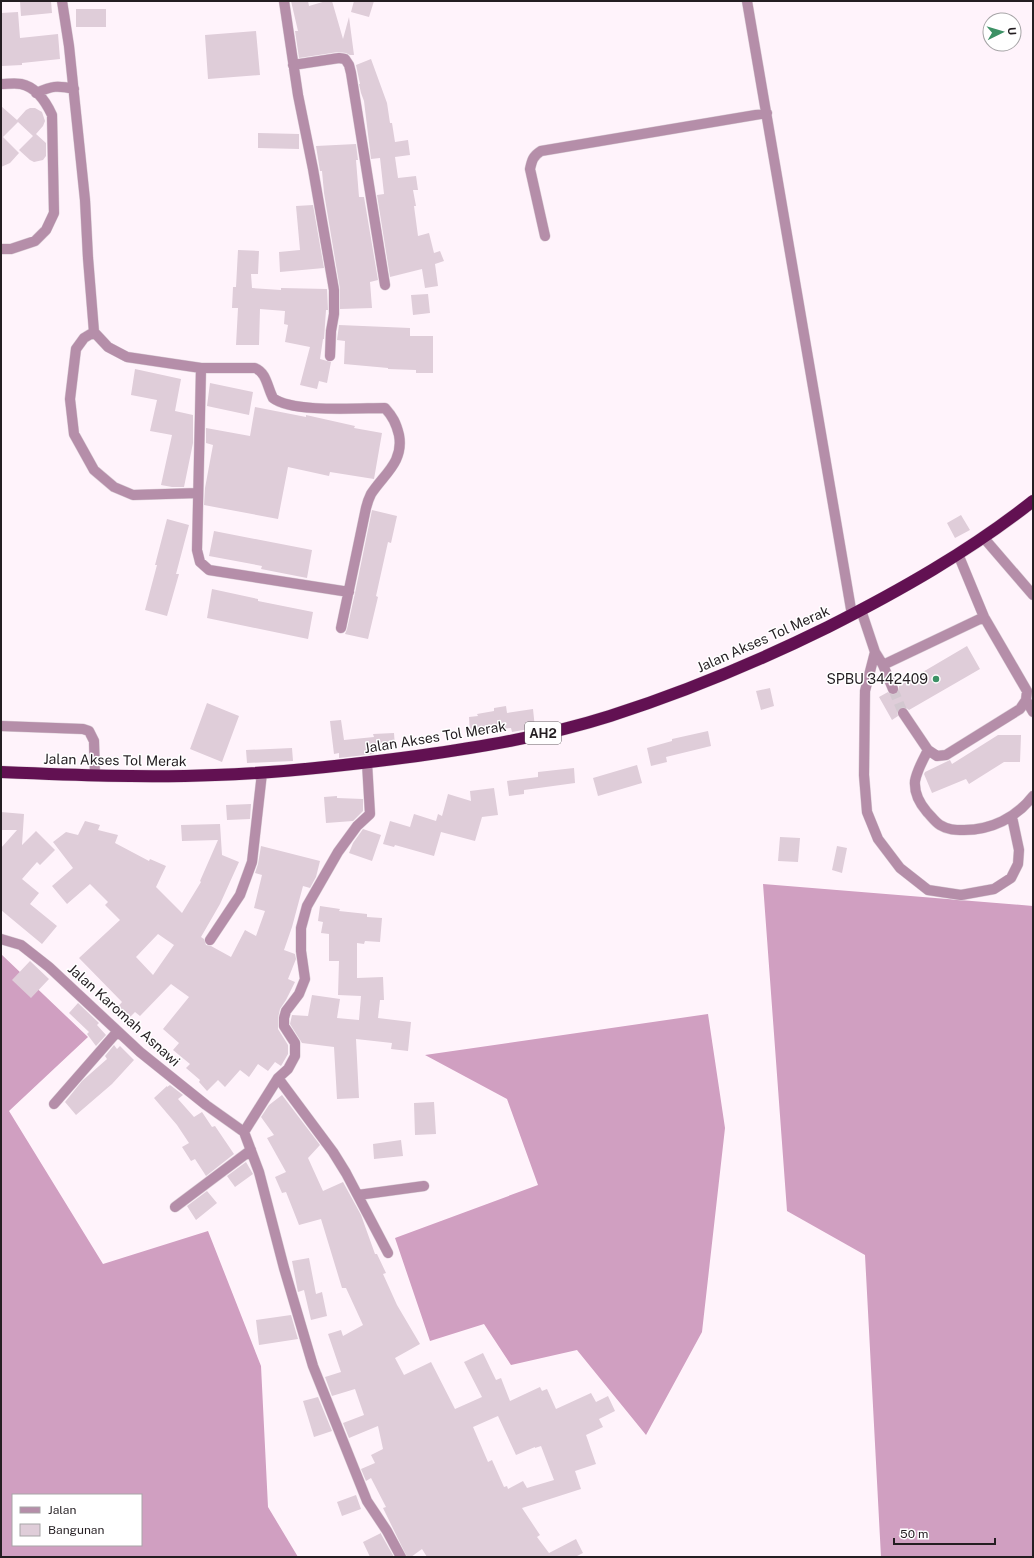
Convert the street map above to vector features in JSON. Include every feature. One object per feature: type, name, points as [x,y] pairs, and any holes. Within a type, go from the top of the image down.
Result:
[{"type":"highway","name":"Jalan Akses Tol Merak","points":[[1,772],[155,776],[262,773],[367,763],[455,751],[542,734],[609,716],[746,666],[856,612],[958,554],[1031,505]]},
{"type":"street","points":[[62,1],[74,89],[86,200],[88,258],[94,332],[108,347],[127,357],[201,368],[255,368],[264,376],[273,398],[284,404],[302,408],[385,408],[395,418],[400,442],[399,455],[388,473],[371,495],[366,508],[341,628]]},
{"type":"street","points":[[284,1],[298,95],[314,169],[334,290],[334,314],[331,332],[330,356]]},
{"type":"street","points":[[747,1],[856,612],[875,652],[883,665],[893,689]]},
{"type":"street","points":[[293,65],[339,58],[345,59],[349,65],[352,73],[385,285]]},
{"type":"street","points":[[1,84],[21,84],[36,93],[47,105],[52,116],[54,213],[46,230],[35,241],[11,249],[1,249]]},
{"type":"street","points":[[36,93],[52,86],[62,86],[74,89]]},
{"type":"street","points":[[545,236],[530,169],[534,155],[541,151],[767,113]]},
{"type":"street","points":[[94,332],[84,338],[76,349],[70,399],[74,434],[94,470],[114,487],[134,495],[198,493]]},
{"type":"street","points":[[201,368],[197,550],[200,562],[209,570],[349,592]]},
{"type":"street","points":[[983,537],[1033,595]]},
{"type":"street","points":[[903,713],[928,750],[937,756],[946,755],[1020,709],[1026,700],[1028,691],[984,617],[958,554]]},
{"type":"street","points":[[883,665],[984,617]]},
{"type":"street","points":[[875,652],[865,691],[864,775],[867,812],[878,839],[900,868],[928,890],[961,895],[994,890],[1011,878],[1018,864],[1019,850],[1012,817]]},
{"type":"street","points":[[1026,700],[1033,712]]},
{"type":"street","points":[[1,726],[83,729],[88,731],[94,741],[96,775]]},
{"type":"street","points":[[928,750],[917,773],[915,782],[916,793],[923,806],[939,824],[951,830],[982,829],[994,826],[1012,817],[1028,803],[1033,796]]},
{"type":"street","points":[[367,763],[370,814],[357,826],[338,852],[307,906],[302,928],[302,951],[305,979],[298,994],[286,1011],[284,1018],[284,1026],[294,1043],[295,1056],[288,1069],[278,1078],[244,1132],[259,1172],[284,1268],[313,1366],[367,1501],[387,1531],[401,1557]]},
{"type":"street","points":[[210,940],[240,895],[252,862],[262,773]]},
{"type":"street","name":"Jalan Karomah Asnawi","points":[[1,940],[21,945],[49,967],[140,1052],[206,1105],[244,1132]]},
{"type":"street","points":[[54,1104],[117,1032]]},
{"type":"street","points":[[278,1078],[333,1152],[358,1195],[388,1253]]},
{"type":"street","points":[[175,1207],[251,1150]]},
{"type":"street","points":[[358,1195],[424,1186]]},
{"type":"shaded area","points":[[763,884],[1033,906],[1033,1557],[881,1557],[865,1255],[787,1211]]},
{"type":"shaded area","points":[[1,954],[88,1037],[9,1111],[103,1264],[208,1231],[261,1366],[268,1507],[298,1557],[1,1557]]},
{"type":"shaded area","points":[[708,1014],[725,1128],[702,1332],[646,1435],[577,1350],[511,1365],[484,1324],[430,1341],[395,1238],[538,1185],[507,1099],[425,1055]]},
{"type":"building","points":[[20,1],[51,1],[52,13],[21,16]]},
{"type":"building","points":[[291,1],[308,1],[309,6],[326,1],[332,1],[343,39],[349,17],[354,55],[338,52],[299,58],[295,31],[298,31]]},
{"type":"building","points":[[354,1],[374,1],[369,17],[351,12]]},
{"type":"building","points":[[76,9],[106,9],[106,27],[76,27]]},
{"type":"building","points":[[18,12],[20,38],[58,34],[60,59],[22,63],[22,65],[2,66],[1,13]]},
{"type":"building","points":[[256,31],[260,75],[208,79],[205,35]]},
{"type":"building","points":[[371,59],[387,103],[395,142],[408,140],[410,155],[395,157],[398,178],[416,176],[418,190],[413,190],[416,206],[414,206],[418,236],[429,233],[434,253],[440,251],[444,261],[435,264],[438,286],[425,288],[422,269],[390,277],[377,195],[384,194],[380,158],[371,159],[364,101],[356,65]]},
{"type":"building","points":[[1,106],[17,120],[26,110],[30,108],[35,108],[42,112],[45,121],[43,126],[36,134],[46,143],[46,156],[43,160],[34,162],[19,150],[33,136],[18,122],[3,137],[19,153],[10,163],[1,167]]},
{"type":"building","points":[[258,133],[299,134],[299,149],[258,148]]},
{"type":"building","points":[[356,144],[359,197],[364,197],[378,280],[370,282],[372,308],[340,309],[340,289],[324,193],[322,171],[320,171],[316,146]]},
{"type":"building","points":[[313,205],[324,268],[280,272],[279,252],[300,250],[296,206]]},
{"type":"building","points":[[238,250],[259,251],[258,274],[251,274],[252,288],[281,290],[281,288],[327,289],[328,310],[326,310],[324,339],[320,359],[331,362],[327,383],[319,381],[317,389],[300,385],[310,347],[285,342],[288,325],[284,324],[285,311],[260,309],[259,345],[236,345],[238,308],[232,308],[233,287],[236,287]]},
{"type":"building","points":[[428,294],[430,313],[413,315],[411,295]]},
{"type":"building","points":[[339,325],[410,328],[410,336],[433,336],[433,373],[416,373],[416,370],[388,369],[344,364],[345,341],[337,340]]},
{"type":"building","points":[[135,369],[181,379],[175,411],[193,415],[193,443],[184,487],[161,485],[172,435],[150,431],[157,400],[131,395]]},
{"type":"building","points":[[210,383],[253,392],[249,415],[207,406]]},
{"type":"building","points":[[255,407],[306,417],[306,415],[355,426],[354,428],[382,433],[374,479],[330,472],[329,476],[288,467],[278,519],[204,505],[205,488],[213,445],[206,443],[206,428],[250,436]]},
{"type":"building","points":[[372,510],[397,516],[391,543],[388,542],[376,596],[378,597],[368,639],[345,634]]},
{"type":"building","points":[[961,515],[970,530],[955,538],[947,523]]},
{"type":"building","points":[[167,519],[189,525],[176,574],[179,574],[167,616],[145,610]]},
{"type":"building","points":[[214,531],[312,550],[307,578],[261,569],[262,566],[209,556]]},
{"type":"building","points":[[212,589],[258,599],[258,601],[313,612],[308,639],[207,618]]},
{"type":"building","name":"SPBU 3442409","points":[[967,646],[980,669],[909,710],[905,707],[900,707],[897,711],[898,716],[892,720],[879,697],[888,692],[892,695],[896,695],[899,690],[899,686]]},
{"type":"building","points":[[770,688],[774,706],[761,710],[756,691]]},
{"type":"building","points":[[207,703],[239,716],[222,762],[190,749]]},
{"type":"building","points":[[506,706],[507,713],[533,709],[535,728],[512,732],[511,728],[470,733],[469,717],[478,716],[477,714],[494,711],[494,708]]},
{"type":"building","points":[[341,720],[344,740],[374,737],[373,734],[394,733],[395,747],[373,748],[374,754],[339,758],[339,753],[334,754],[330,721]]},
{"type":"building","points":[[708,731],[711,746],[666,757],[667,762],[651,766],[647,748],[672,741],[672,739]]},
{"type":"building","points":[[998,735],[1021,735],[1020,762],[1004,762],[969,784],[966,779],[932,793],[924,774],[925,772],[950,760],[952,764]]},
{"type":"building","points":[[292,748],[293,761],[247,763],[246,750]]},
{"type":"building","points":[[637,765],[642,783],[598,796],[593,778]]},
{"type":"building","points":[[574,768],[575,783],[524,790],[524,794],[509,796],[507,781],[538,777],[538,772]]},
{"type":"building","points":[[494,788],[498,815],[482,817],[475,841],[441,832],[434,856],[395,845],[394,847],[383,844],[390,821],[410,827],[414,814],[436,821],[438,814],[442,816],[448,794],[471,801],[470,791]]},
{"type":"building","points":[[337,796],[337,798],[363,799],[363,811],[353,821],[326,823],[324,797]]},
{"type":"building","points":[[251,804],[250,819],[227,820],[226,805]]},
{"type":"building","points":[[1,812],[24,814],[22,845],[36,831],[55,850],[40,865],[37,862],[22,879],[39,893],[30,904],[57,926],[42,944],[1,910],[1,848],[17,830],[1,830]]},
{"type":"building","points":[[85,821],[100,825],[98,830],[118,835],[115,843],[149,861],[150,859],[166,866],[156,887],[182,913],[201,882],[200,881],[218,840],[182,841],[181,825],[220,824],[222,855],[239,862],[220,904],[201,937],[204,939],[206,945],[211,946],[231,957],[245,930],[256,936],[265,911],[254,908],[262,875],[255,873],[261,846],[320,861],[316,877],[310,888],[303,886],[284,950],[295,954],[296,959],[288,979],[295,982],[280,1009],[278,1018],[278,1029],[288,1045],[288,1054],[281,1066],[275,1062],[268,1071],[258,1064],[249,1077],[240,1070],[225,1087],[218,1080],[207,1091],[199,1082],[200,1080],[186,1068],[190,1064],[173,1050],[179,1043],[163,1029],[189,997],[171,984],[140,1016],[135,1012],[126,1021],[115,1010],[122,1002],[79,958],[120,920],[105,905],[108,902],[90,884],[67,904],[52,886],[73,868],[53,842],[66,832],[78,835]],"holes":[[[158,934],[174,945],[153,975],[136,957]]]},
{"type":"building","points":[[363,829],[381,835],[372,861],[349,853],[353,843]]},
{"type":"building","points":[[780,837],[800,838],[798,862],[778,861]]},
{"type":"building","points":[[837,846],[847,848],[842,873],[832,870]]},
{"type":"building","points":[[320,906],[340,909],[339,911],[367,914],[367,917],[382,918],[380,942],[365,941],[364,944],[357,943],[357,978],[383,977],[384,1000],[380,1000],[378,1018],[411,1022],[408,1051],[391,1049],[392,1043],[356,1039],[359,1098],[337,1099],[334,1047],[302,1043],[290,1024],[292,1015],[308,1016],[312,995],[340,999],[337,1018],[359,1020],[361,996],[338,995],[339,961],[329,961],[329,934],[321,933],[323,922],[318,921]]},
{"type":"building","points":[[30,961],[49,979],[31,998],[12,980]]},
{"type":"building","points":[[78,1003],[99,1023],[97,1025],[106,1035],[96,1046],[87,1034],[89,1032],[69,1013]]},
{"type":"building","points":[[114,1045],[117,1049],[120,1046],[134,1060],[112,1084],[76,1115],[65,1102],[82,1081],[107,1059],[105,1056]]},
{"type":"building","points":[[170,1085],[183,1095],[178,1099],[194,1117],[202,1112],[212,1127],[215,1126],[234,1154],[206,1176],[195,1159],[191,1161],[182,1147],[189,1143],[177,1125],[154,1098]]},
{"type":"building","points":[[282,1095],[320,1145],[308,1158],[323,1191],[343,1182],[361,1215],[375,1254],[377,1254],[386,1273],[383,1274],[397,1305],[420,1344],[395,1358],[404,1375],[431,1362],[455,1409],[482,1397],[464,1362],[483,1353],[496,1380],[501,1378],[510,1401],[540,1387],[542,1391],[547,1389],[556,1409],[591,1393],[596,1402],[608,1396],[615,1411],[599,1419],[603,1427],[586,1435],[596,1464],[575,1471],[581,1489],[522,1508],[540,1535],[537,1537],[549,1553],[576,1539],[583,1553],[575,1557],[427,1557],[422,1549],[411,1557],[407,1557],[383,1508],[386,1507],[371,1478],[366,1481],[361,1469],[375,1463],[371,1455],[383,1449],[378,1426],[349,1438],[343,1423],[364,1415],[355,1389],[332,1396],[325,1377],[341,1372],[328,1334],[341,1330],[343,1336],[363,1325],[346,1288],[342,1288],[321,1219],[299,1225],[286,1192],[282,1193],[275,1177],[286,1172],[267,1138],[274,1135],[261,1117],[269,1105]],"holes":[[[498,1416],[516,1455],[541,1446],[554,1480],[527,1488],[523,1481],[508,1489],[507,1486],[504,1487],[492,1460],[488,1462],[473,1427]]]},
{"type":"building","points":[[434,1102],[436,1134],[415,1135],[414,1103]]},
{"type":"building","points":[[401,1140],[403,1156],[374,1159],[373,1144]]},
{"type":"building","points":[[246,1162],[253,1174],[235,1187],[227,1176]]},
{"type":"building","points":[[207,1191],[217,1203],[196,1220],[187,1206]]},
{"type":"building","points":[[309,1258],[316,1294],[322,1292],[327,1316],[311,1320],[304,1290],[298,1292],[292,1261]]},
{"type":"building","points":[[291,1315],[298,1339],[259,1345],[256,1320]]},
{"type":"building","points":[[318,1397],[332,1431],[314,1437],[303,1401]]},
{"type":"building","points":[[356,1495],[361,1509],[342,1516],[337,1502]]},
{"type":"building","points":[[381,1533],[394,1557],[370,1557],[363,1542]]},
{"type":"tunnel","points":[[893,689],[903,713]]},
{"type":"place","name":"SPBU 3442409","points":[[936,679]]}]
